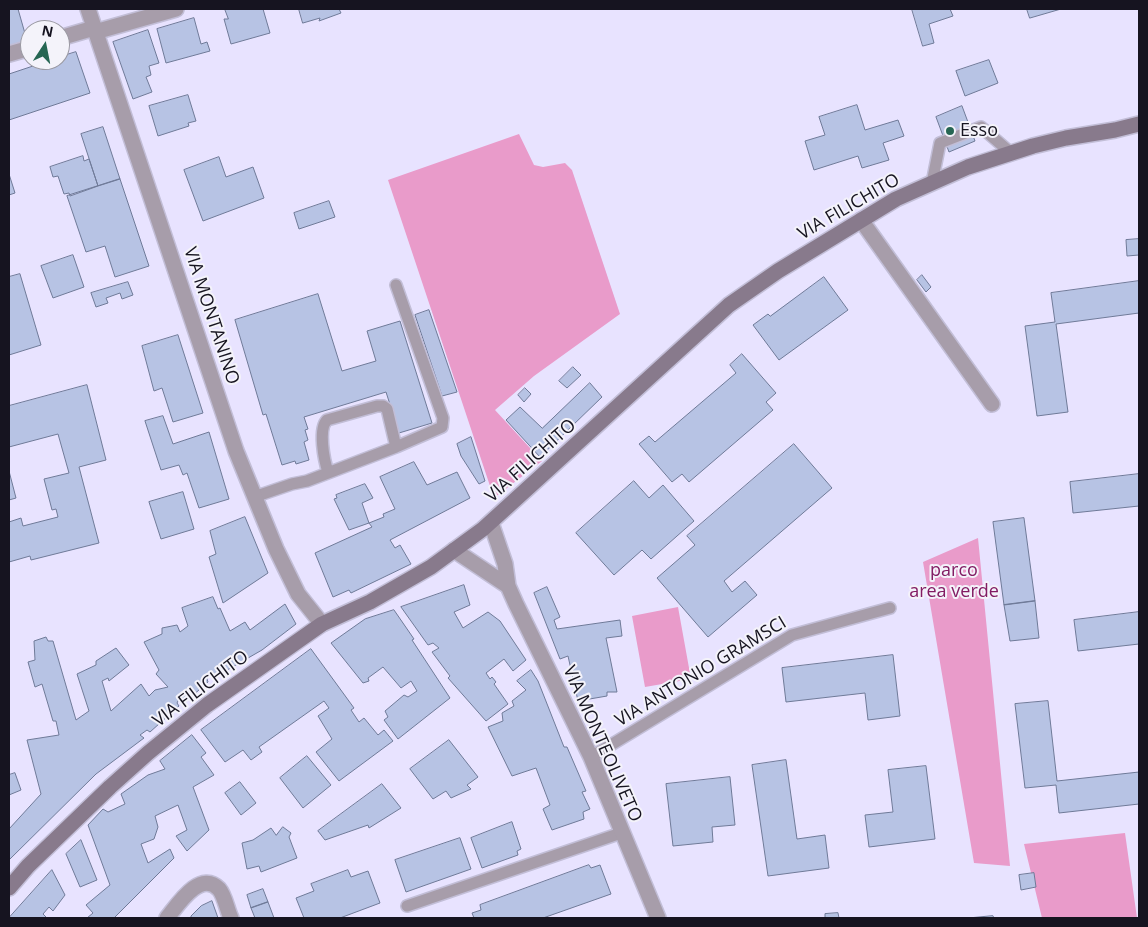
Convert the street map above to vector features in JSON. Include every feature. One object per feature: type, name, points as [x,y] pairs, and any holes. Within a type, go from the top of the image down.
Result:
[{"type":"street","name":"VIA MONTANINO","points":[[88,9],[236,452],[276,549],[298,594],[322,624]]},
{"type":"street","points":[[70,36],[152,17],[176,9]]},
{"type":"street","name":"VIA FILICHITO","points":[[9,888],[34,859],[148,752],[207,705],[322,624],[370,602],[431,567],[491,523],[729,305],[794,261],[896,199],[968,167],[1066,138],[1139,124]]},
{"type":"street","name":"VIA FILICHITO","points":[[1115,130],[1139,135]]},
{"type":"street","points":[[861,220],[992,404]]},
{"type":"street","name":"VIA MONTEOLIVETO","points":[[491,523],[505,564],[508,586],[590,757],[658,918]]},
{"type":"street","points":[[454,550],[508,586]]},
{"type":"street","points":[[168,918],[191,889],[205,883],[213,885],[221,892],[231,918]]},
{"type":"lane","points":[[932,183],[940,143],[982,127],[1011,153]]},
{"type":"lane","points":[[254,497],[292,484],[306,482],[442,427],[443,418],[396,285]]},
{"type":"lane","points":[[328,472],[325,462],[322,429],[323,424],[327,420],[383,406],[387,409],[396,447]]},
{"type":"lane","name":"VIA ANTONIO GRAMSCI","points":[[590,757],[792,635],[890,608]]},
{"type":"lane","points":[[407,906],[621,833]]},
{"type":"green space","points":[[519,134],[534,165],[543,167],[565,163],[572,170],[620,314],[534,376],[495,410],[542,461],[494,498],[388,180]]},
{"type":"green space","name":"parco area verde","points":[[978,538],[1010,866],[974,863],[923,562]]},
{"type":"green space","points":[[678,607],[691,679],[645,687],[632,616]]},
{"type":"green space","points":[[1125,833],[1137,918],[1042,918],[1024,844]]},
{"type":"building","points":[[9,9],[18,9],[21,20],[20,47],[9,50]]},
{"type":"building","points":[[225,9],[263,9],[270,33],[231,44],[224,19],[228,19]]},
{"type":"building","points":[[299,9],[339,9],[341,13],[319,21],[320,18],[303,23]]},
{"type":"building","points":[[912,9],[950,9],[953,16],[929,24],[934,43],[923,46]]},
{"type":"building","points":[[1027,9],[1061,9],[1030,18]]},
{"type":"building","points":[[194,18],[201,44],[207,42],[210,51],[166,63],[157,29]]},
{"type":"building","points":[[148,30],[159,63],[149,66],[151,75],[146,77],[152,92],[133,99],[113,42]]},
{"type":"building","points":[[76,52],[90,93],[9,120],[9,74],[21,70],[70,70],[70,54]]},
{"type":"building","points":[[989,60],[998,83],[965,96],[956,71]]},
{"type":"building","points":[[188,95],[196,121],[188,123],[189,126],[158,136],[149,106]]},
{"type":"building","points":[[857,105],[865,130],[898,120],[904,136],[883,143],[889,160],[862,168],[858,156],[814,170],[805,141],[825,135],[819,117]]},
{"type":"building","points":[[962,106],[975,141],[949,152],[936,117]]},
{"type":"building","points":[[103,127],[120,179],[98,186],[81,134]]},
{"type":"building","points":[[83,156],[84,161],[89,159],[98,186],[70,196],[69,193],[64,194],[58,176],[53,177],[50,167]]},
{"type":"building","points":[[219,157],[226,177],[253,167],[264,198],[203,221],[184,170]]},
{"type":"building","points":[[9,174],[15,193],[9,195]]},
{"type":"building","points":[[120,179],[149,266],[115,277],[105,246],[86,252],[67,196]]},
{"type":"building","points":[[329,201],[335,217],[299,229],[294,213]]},
{"type":"building","points":[[1139,239],[1139,255],[1127,256],[1126,240]]},
{"type":"building","points":[[73,255],[84,287],[53,298],[41,266]]},
{"type":"building","points":[[20,274],[41,345],[9,355],[9,277]]},
{"type":"building","points":[[922,275],[931,287],[926,292],[917,280]]},
{"type":"building","points":[[824,277],[848,310],[779,360],[753,325],[768,314],[770,316]]},
{"type":"building","points":[[1139,281],[1139,313],[1056,324],[1068,412],[1037,416],[1025,326],[1055,322],[1051,293]]},
{"type":"building","points":[[128,282],[133,295],[122,299],[120,293],[106,298],[108,303],[96,307],[91,293]]},
{"type":"building","points":[[318,294],[342,371],[376,361],[367,331],[400,321],[432,423],[399,433],[386,392],[304,417],[308,429],[305,430],[308,440],[304,442],[309,460],[296,464],[295,461],[282,465],[266,414],[263,415],[235,320]]},
{"type":"building","points":[[429,310],[457,392],[442,396],[415,315]]},
{"type":"building","points":[[178,335],[203,413],[173,422],[162,388],[154,391],[142,346]]},
{"type":"building","points":[[742,354],[776,393],[766,402],[773,410],[689,482],[682,474],[672,482],[639,444],[649,436],[655,442],[736,373],[730,365]]},
{"type":"building","points":[[573,367],[581,375],[567,388],[559,381]]},
{"type":"building","points":[[590,383],[602,397],[540,457],[506,420],[520,407],[542,428]]},
{"type":"building","points":[[87,385],[106,460],[79,467],[99,543],[31,560],[30,556],[9,562],[9,522],[21,518],[23,526],[58,517],[56,509],[52,510],[44,479],[69,473],[58,434],[9,447],[9,406]]},
{"type":"building","points":[[525,388],[531,394],[524,402],[518,395]]},
{"type":"building","points":[[163,416],[173,444],[209,432],[229,499],[199,508],[187,473],[183,475],[179,465],[161,470],[145,421]]},
{"type":"building","points":[[471,437],[485,481],[479,484],[461,456],[457,444]]},
{"type":"building","points":[[794,444],[832,488],[724,581],[732,592],[745,581],[757,595],[708,637],[657,578],[695,545],[687,536]]},
{"type":"building","points":[[414,462],[427,485],[457,472],[470,498],[390,540],[395,548],[400,545],[411,564],[351,593],[349,590],[333,597],[315,553],[372,527],[369,523],[384,517],[383,514],[395,509],[380,477]]},
{"type":"building","points":[[9,471],[16,498],[9,500]]},
{"type":"building","points":[[1139,474],[1139,506],[1073,513],[1070,482]]},
{"type":"building","points":[[634,481],[649,498],[663,485],[694,521],[651,559],[642,550],[614,575],[576,533]]},
{"type":"building","points":[[365,484],[373,498],[362,503],[369,523],[349,530],[334,499],[337,498],[336,495]]},
{"type":"building","points":[[183,492],[194,529],[161,539],[149,502]]},
{"type":"building","points":[[245,517],[268,573],[223,603],[209,557],[216,554],[210,531]]},
{"type":"building","points":[[1024,518],[1035,601],[1004,605],[993,522]]},
{"type":"building","points":[[464,585],[470,605],[454,612],[463,628],[488,612],[500,621],[526,660],[513,671],[504,659],[486,673],[490,679],[492,677],[496,682],[494,684],[508,704],[486,721],[448,678],[450,676],[432,652],[439,648],[433,643],[428,645],[401,607]]},
{"type":"building","points":[[547,587],[560,617],[554,620],[557,629],[620,620],[622,636],[606,638],[617,692],[607,692],[607,696],[578,701],[568,656],[560,659],[534,593]]},
{"type":"building","points":[[213,597],[230,631],[245,622],[250,630],[285,604],[296,624],[262,650],[215,677],[213,672],[206,676],[208,682],[183,704],[179,699],[177,703],[179,706],[150,732],[147,730],[140,735],[144,738],[96,774],[9,860],[9,829],[41,794],[27,740],[59,735],[56,721],[53,721],[42,684],[35,687],[28,662],[35,660],[34,641],[46,637],[48,641],[53,641],[76,720],[89,711],[77,674],[96,665],[96,661],[116,648],[129,665],[109,681],[108,678],[102,681],[111,711],[141,684],[149,696],[155,690],[168,687],[156,674],[159,670],[144,642],[162,634],[162,628],[177,625],[180,632],[188,626],[182,608]]},
{"type":"building","points":[[1035,601],[1039,638],[1010,641],[1004,605]]},
{"type":"building","points":[[394,610],[450,698],[398,739],[384,720],[388,717],[385,711],[404,695],[408,697],[417,691],[411,681],[401,688],[383,667],[368,678],[369,681],[363,683],[331,643],[365,619]]},
{"type":"building","points":[[1139,612],[1139,644],[1078,651],[1074,620]]},
{"type":"building","points":[[311,649],[354,708],[351,710],[359,722],[364,718],[378,735],[384,730],[393,741],[339,781],[316,752],[332,739],[318,716],[329,708],[324,701],[259,747],[262,752],[251,760],[243,750],[225,762],[201,730]]},
{"type":"building","points":[[893,655],[900,716],[868,720],[865,693],[786,702],[782,668]]},
{"type":"building","points":[[531,670],[538,681],[564,747],[567,747],[586,791],[582,792],[590,809],[583,812],[584,819],[552,830],[543,809],[550,805],[536,768],[512,776],[488,727],[503,721],[502,713],[514,706],[512,701],[526,690],[517,681]]},
{"type":"building","points":[[1048,701],[1057,781],[1139,772],[1139,804],[1059,813],[1056,785],[1025,788],[1015,704]]},
{"type":"building","points":[[192,735],[206,753],[201,757],[214,775],[193,787],[209,830],[187,851],[176,836],[187,830],[178,805],[155,816],[158,827],[154,839],[141,844],[148,863],[170,849],[174,858],[114,918],[87,918],[93,913],[86,905],[110,885],[88,825],[103,809],[108,812],[125,804],[121,794],[148,775],[165,769],[160,761]]},
{"type":"building","points":[[449,740],[478,777],[467,785],[471,789],[451,798],[446,791],[433,799],[410,769]]},
{"type":"building","points":[[307,756],[331,785],[303,808],[280,778]]},
{"type":"building","points":[[786,760],[797,839],[825,835],[829,868],[768,876],[752,765]]},
{"type":"building","points":[[926,766],[935,839],[869,847],[865,815],[893,812],[888,770]]},
{"type":"building","points":[[15,773],[21,790],[9,795],[9,775]]},
{"type":"building","points":[[730,777],[735,825],[712,827],[713,842],[673,846],[666,784]]},
{"type":"building","points":[[240,782],[256,803],[241,815],[225,793]]},
{"type":"building","points":[[382,784],[401,808],[369,828],[368,825],[325,840],[318,831]]},
{"type":"building","points":[[512,822],[521,849],[517,851],[518,855],[482,868],[471,838]]},
{"type":"building","points":[[283,827],[291,833],[289,837],[297,858],[261,872],[259,866],[247,869],[242,843],[253,840],[271,828],[276,835]]},
{"type":"building","points":[[460,838],[471,869],[406,892],[395,860]]},
{"type":"building","points":[[81,840],[97,880],[80,887],[66,854]]},
{"type":"building","points":[[589,865],[591,868],[600,865],[611,894],[543,918],[474,918],[472,913],[481,910],[480,905]]},
{"type":"building","points":[[52,870],[65,895],[53,911],[49,907],[43,914],[47,918],[9,918]]},
{"type":"building","points":[[348,870],[351,877],[368,871],[380,903],[340,918],[304,918],[296,898],[314,891],[311,884]]},
{"type":"building","points":[[1034,873],[1036,887],[1021,890],[1019,875]]},
{"type":"building","points":[[263,889],[268,902],[251,908],[247,895]]},
{"type":"building","points":[[212,901],[218,918],[191,918],[201,906]]},
{"type":"building","points":[[268,902],[274,918],[255,918],[251,908]]},
{"type":"building","points":[[838,913],[839,918],[825,918],[825,914]]},
{"type":"building","points":[[993,916],[994,918],[968,918]]},
{"type":"place","name":"Esso","points":[[950,131]]}]
